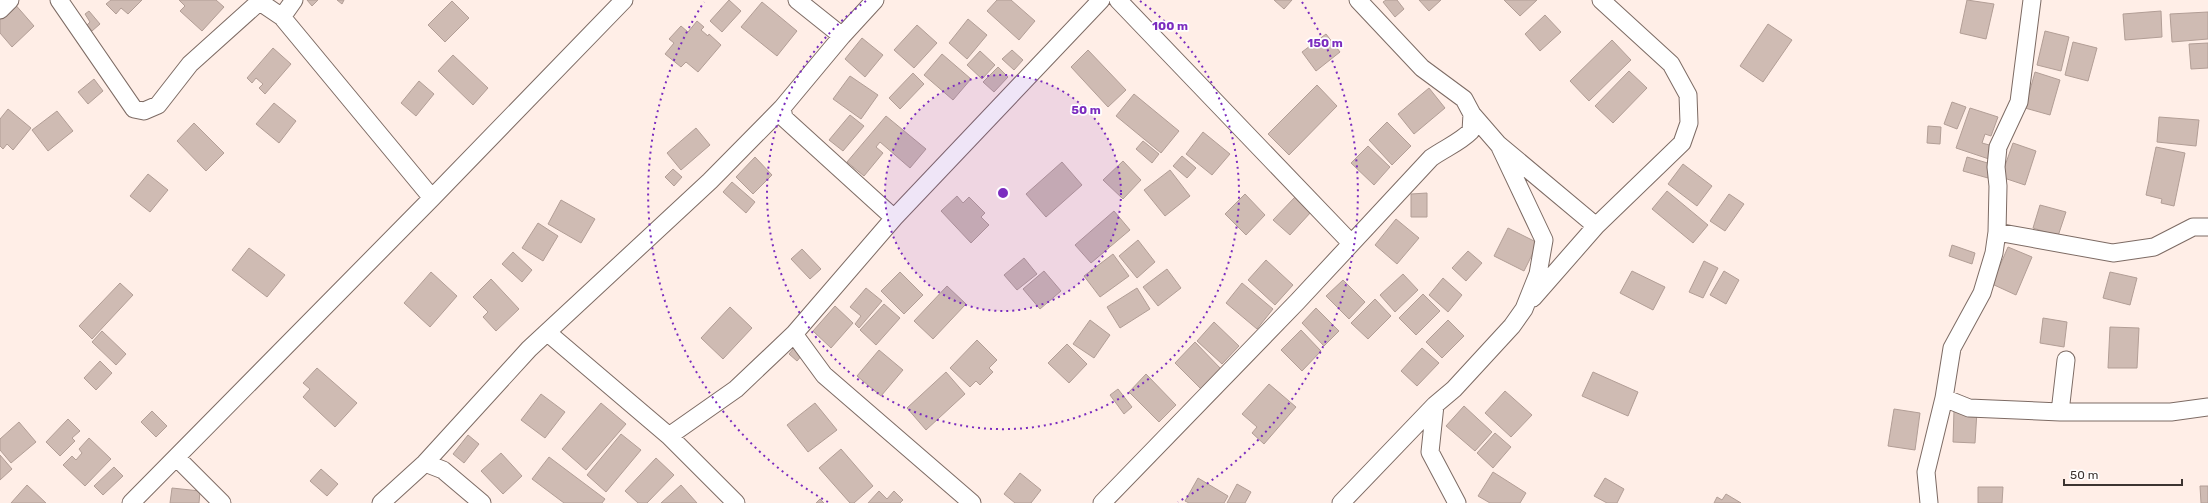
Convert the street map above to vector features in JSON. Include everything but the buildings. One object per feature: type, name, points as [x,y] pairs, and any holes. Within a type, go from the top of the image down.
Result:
[{"type":"street","points":[[0,10],[10,0]]},
{"type":"street","points":[[59,0],[134,109],[144,111],[158,105],[190,64],[258,1],[282,18],[432,198]]},
{"type":"street","points":[[282,18],[294,0]]},
{"type":"street","points":[[131,503],[432,198],[624,0]]},
{"type":"street","points":[[797,0],[842,36]]},
{"type":"street","points":[[381,503],[425,462],[529,349],[710,181],[782,108],[842,36],[875,0]]},
{"type":"street","points":[[669,436],[736,389],[794,334],[894,218],[1101,0]]},
{"type":"street","points":[[1118,0],[1351,243]]},
{"type":"street","points":[[1358,0],[1422,68],[1464,99],[1472,114],[1498,144],[1596,226]]},
{"type":"street","points":[[1340,503],[1435,405],[1454,389],[1512,326],[1524,309],[1596,226],[1682,143],[1689,123],[1688,95],[1671,64],[1601,0]]},
{"type":"street","points":[[1929,503],[1926,472],[1944,398],[1952,348],[1982,293],[1994,253],[1997,232],[1998,186],[1996,167],[1998,147],[2019,102],[2032,0]]},
{"type":"street","points":[[782,108],[784,118],[894,218]]},
{"type":"street","points":[[1102,503],[1297,302],[1431,158],[1447,147],[1461,141],[1471,131],[1472,114]]},
{"type":"street","points":[[1498,144],[1544,240],[1538,274],[1524,309]]},
{"type":"street","points":[[1997,232],[2113,253],[2154,247],[2194,227],[2208,227]]},
{"type":"street","points":[[548,333],[669,436],[736,503]]},
{"type":"street","points":[[794,334],[824,375],[972,503]]},
{"type":"street","points":[[2060,412],[2066,360]]},
{"type":"street","points":[[1944,398],[1969,408],[2060,412],[2171,412],[2208,408]]},
{"type":"street","points":[[1435,405],[1430,452],[1457,503]]},
{"type":"street","points":[[177,458],[222,503]]},
{"type":"street","points":[[425,462],[443,470],[482,503]]}]
